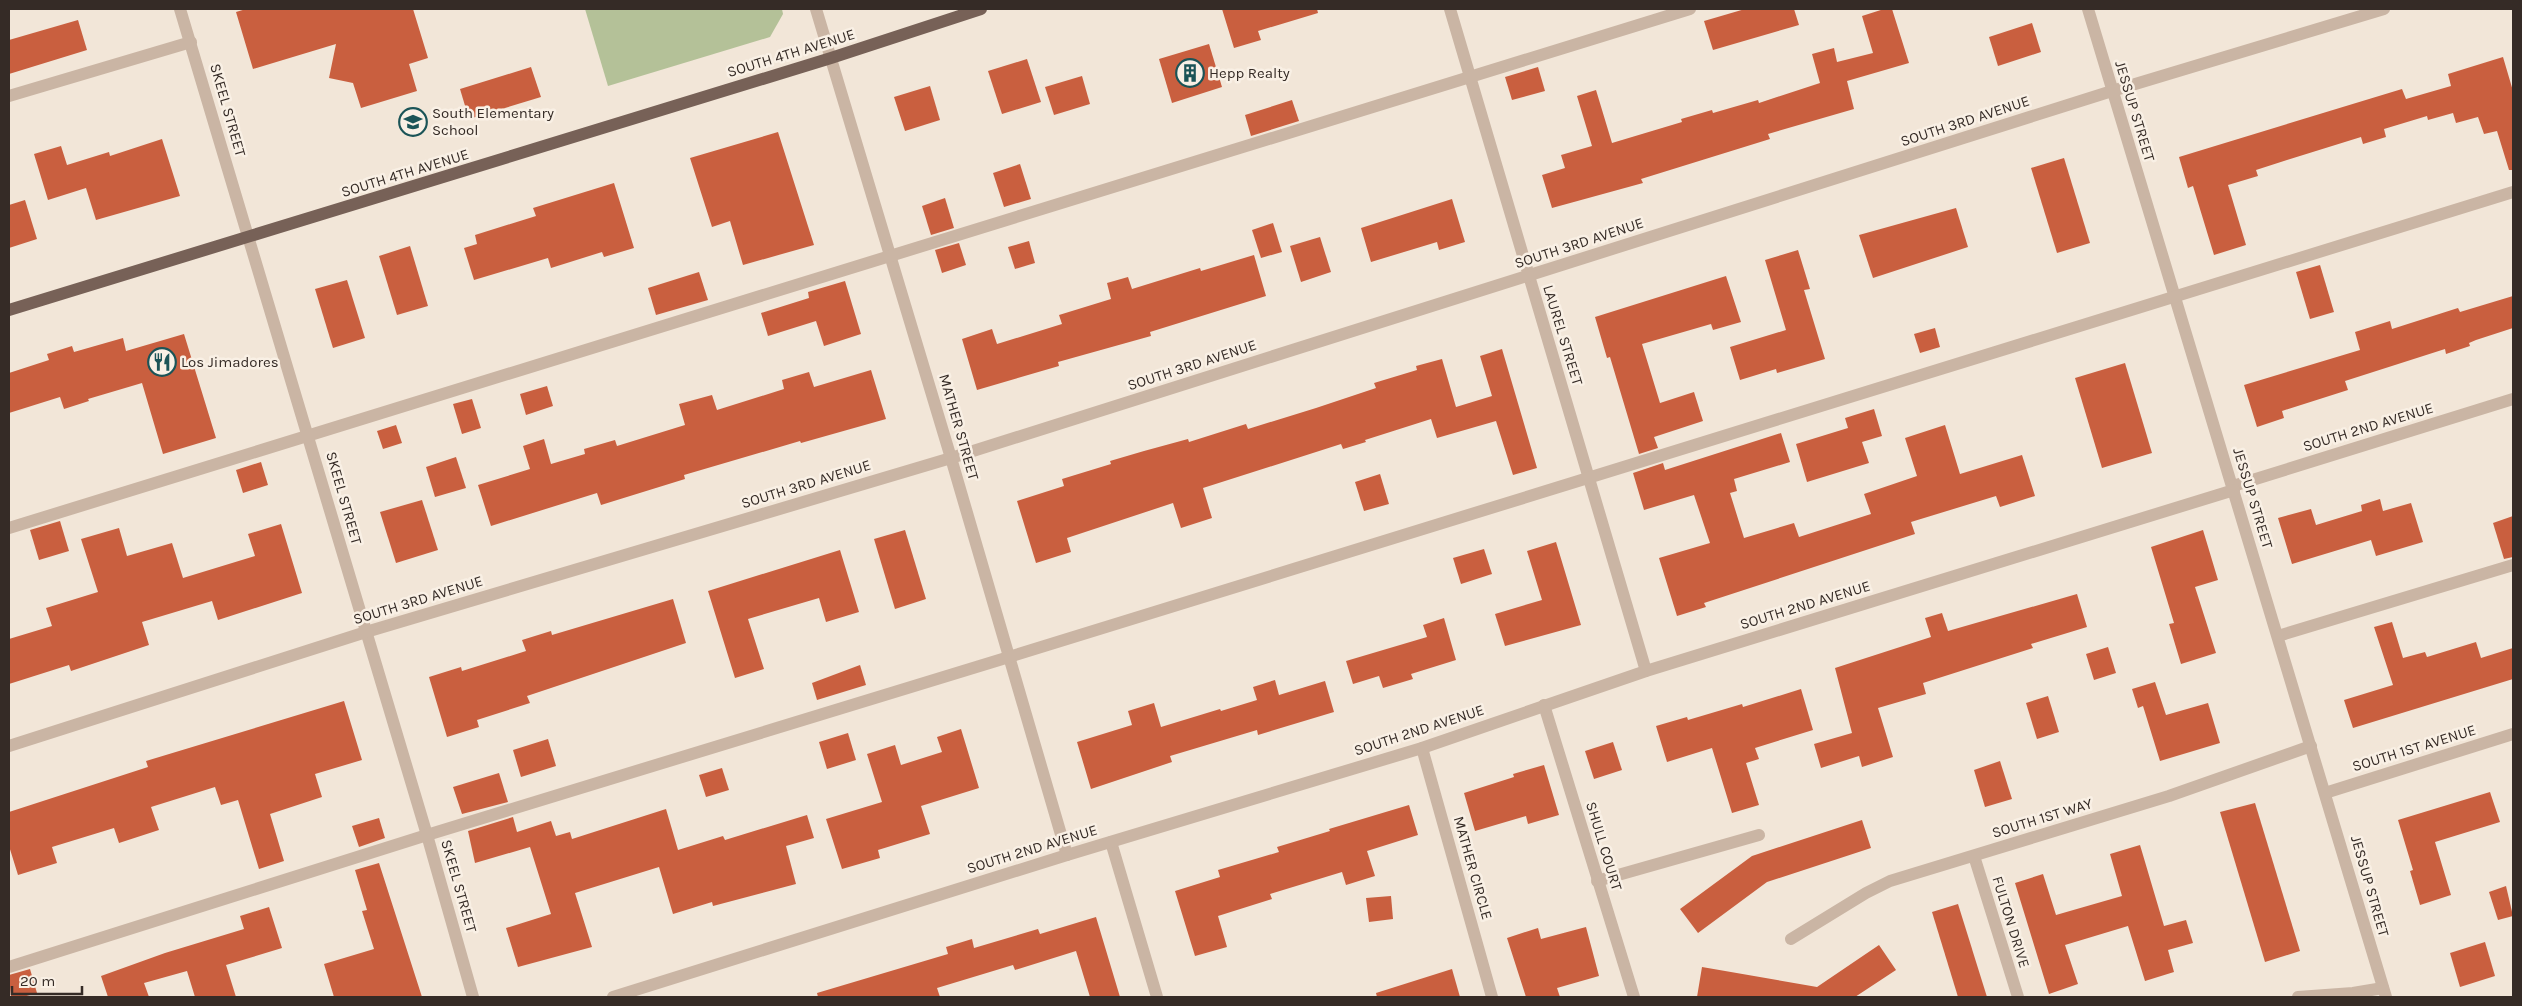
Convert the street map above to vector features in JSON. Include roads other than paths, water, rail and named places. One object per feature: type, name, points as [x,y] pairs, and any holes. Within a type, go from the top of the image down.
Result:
[{"type":"main road","name":"SOUTH 4TH AVENUE","points":[[9,310],[831,58],[981,9]]},
{"type":"street","name":"SKEEL STREET","points":[[180,9],[309,435],[473,997]]},
{"type":"street","name":"MATHER STREET","points":[[816,9],[952,458],[1067,855]]},
{"type":"street","name":"LAUREL STREET","points":[[1450,9],[1646,671]]},
{"type":"street","points":[[9,528],[1690,9]]},
{"type":"street","name":"JESSUP STREET","points":[[2088,9],[2384,993]]},
{"type":"street","name":"SOUTH 3RD AVENUE","points":[[9,746],[366,632],[952,458],[2112,91],[2384,9]]},
{"type":"street","points":[[9,96],[191,42]]},
{"type":"street","points":[[9,968],[427,835],[2513,192]]},
{"type":"street","name":"SOUTH 2ND AVENUE","points":[[613,997],[1067,855],[1422,748],[1646,671],[2513,399]]},
{"type":"street","points":[[2278,636],[2513,565]]},
{"type":"street","name":"SHULL COURT","points":[[1544,705],[1634,997]]},
{"type":"street","name":"SOUTH 1ST AVENUE","points":[[2325,793],[2513,734]]},
{"type":"street","name":"SOUTH 1ST WAY","points":[[1791,939],[1866,892],[1890,881],[2169,796],[2311,746]]},
{"type":"street","name":"MATHER CIRCLE","points":[[1422,748],[1492,997]]},
{"type":"street","points":[[1597,881],[1759,834]]},
{"type":"street","points":[[1111,842],[1156,997]]},
{"type":"street","name":"FULTON DRIVE","points":[[1974,856],[2018,997]]},
{"type":"street","points":[[2298,997],[2384,993]]},
{"type":"place","name":"Hepp Realty","points":[[1190,73]]},
{"type":"place","name":"South Elementary School","points":[[413,122]]},
{"type":"place","name":"Los Jimadores","points":[[162,362]]}]
